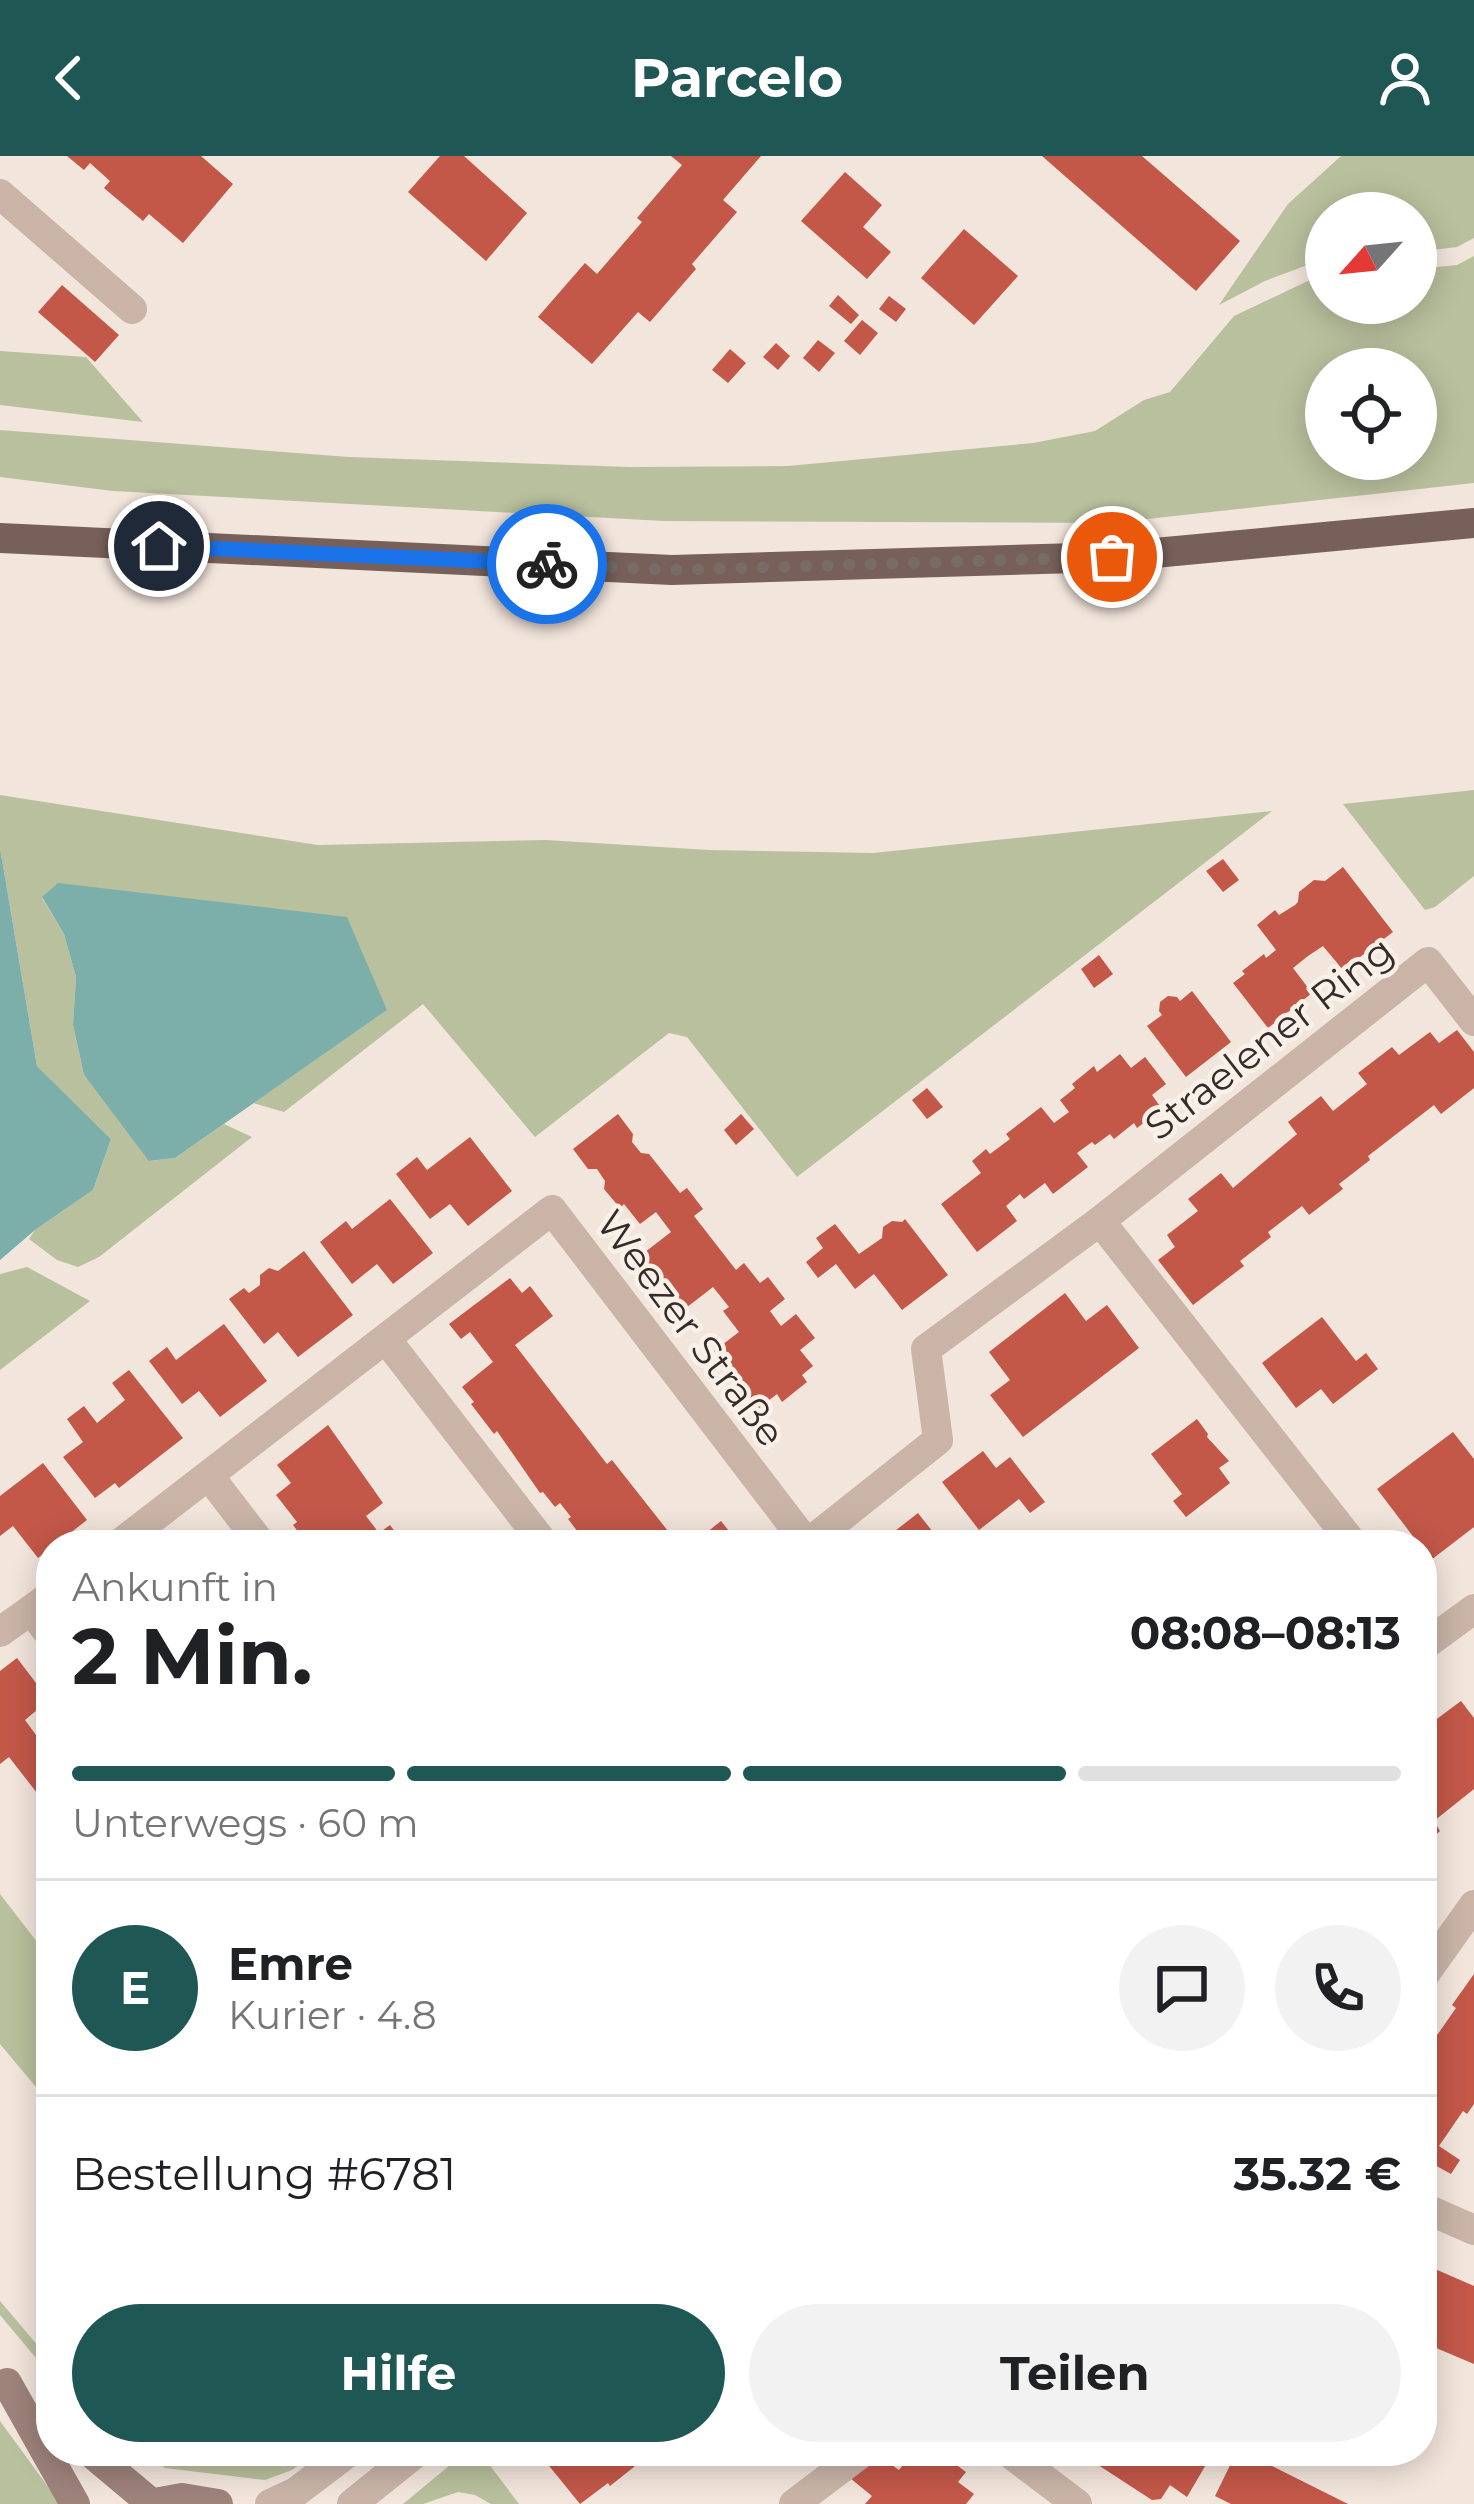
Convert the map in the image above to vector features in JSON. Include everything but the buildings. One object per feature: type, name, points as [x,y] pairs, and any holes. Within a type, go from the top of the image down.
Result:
[{"type":"main road","points":[[0,538],[672,570],[1112,557],[1474,523]]},
{"type":"main road","points":[[4,2378],[36,2406]]},
{"type":"main road","points":[[4,2378],[36,2435]]},
{"type":"main road","points":[[54,2466],[75,2504]]},
{"type":"main road","points":[[106,2466],[150,2504],[182,2498],[218,2504]]},
{"type":"street","points":[[0,194],[132,309]]},
{"type":"street","name":"Straelener Ring","points":[[826,1530],[938,1440],[926,1349],[1100,1222],[1428,962],[1474,1021]]},
{"type":"street","name":"Weezer Straße","points":[[138,1530],[552,1210],[797,1530]]},
{"type":"street","points":[[1100,1222],[1342,1530]]},
{"type":"street","points":[[386,1339],[533,1530]]},
{"type":"street","points":[[209,1476],[250,1530]]},
{"type":"street","points":[[0,1632],[36,1607]]},
{"type":"street","points":[[1437,1632],[1474,1609]]},
{"type":"street","points":[[1437,1957],[1474,1905]]},
{"type":"street","points":[[1437,2213],[1474,2230]]},
{"type":"street","points":[[270,2504],[296,2492],[330,2466]]},
{"type":"street","points":[[352,2504],[399,2466]]},
{"type":"street","points":[[794,2504],[844,2466]]},
{"type":"street","points":[[1027,2466],[1077,2504]]},
{"type":"green space","points":[[1341,156],[1474,156],[1474,238],[1437,249],[1437,192],[1305,192],[1305,266],[1219,305],[1288,204]]},
{"type":"green space","points":[[1474,256],[1474,483],[1111,523],[663,521],[113,491],[0,477],[0,430],[349,457],[629,467],[788,466],[1033,443],[1095,431],[1144,400],[1170,392],[1234,316],[1305,282],[1305,324],[1437,324],[1437,267],[1457,265]]},
{"type":"green space","points":[[0,351],[86,357],[143,422],[0,405]]},
{"type":"green space","points":[[1474,790],[1474,876],[1425,910],[1343,804]]},
{"type":"green space","points":[[0,795],[318,845],[546,840],[873,853],[1272,811],[797,1177],[687,1037],[669,1033],[535,1137],[423,1004],[284,1112],[253,1103],[387,1010],[42,898],[64,934],[76,977],[73,1025],[84,1075],[150,1161],[175,1158],[224,1124],[252,1137],[99,1257],[78,1267],[57,1260],[29,1239],[93,1190],[111,1139],[37,1066],[0,848]]},
{"type":"green space","points":[[27,1267],[90,1301],[0,1370],[0,1274]]},
{"type":"green space","points":[[0,1894],[36,1941],[36,2087],[0,2044]]},
{"type":"green space","points":[[0,2301],[36,2343],[36,2358],[0,2315]]},
{"type":"green space","points":[[0,2421],[54,2495],[59,2504],[0,2504]]},
{"type":"green space","points":[[162,2466],[298,2466],[265,2480]]},
{"type":"green space","points":[[449,2466],[490,2466],[519,2504],[491,2504],[458,2492],[423,2504],[403,2504]]},
{"type":"water","points":[[0,848],[37,1066],[111,1139],[93,1190],[0,1260]]},
{"type":"water","points":[[58,883],[347,917],[387,1010],[175,1158],[149,1161],[84,1075],[73,1025],[76,977],[64,934],[42,897]]},
{"type":"way so far","points":[[547,564],[672,570],[1112,557]]},
{"type":"route","points":[[159,546],[547,564]]}]
